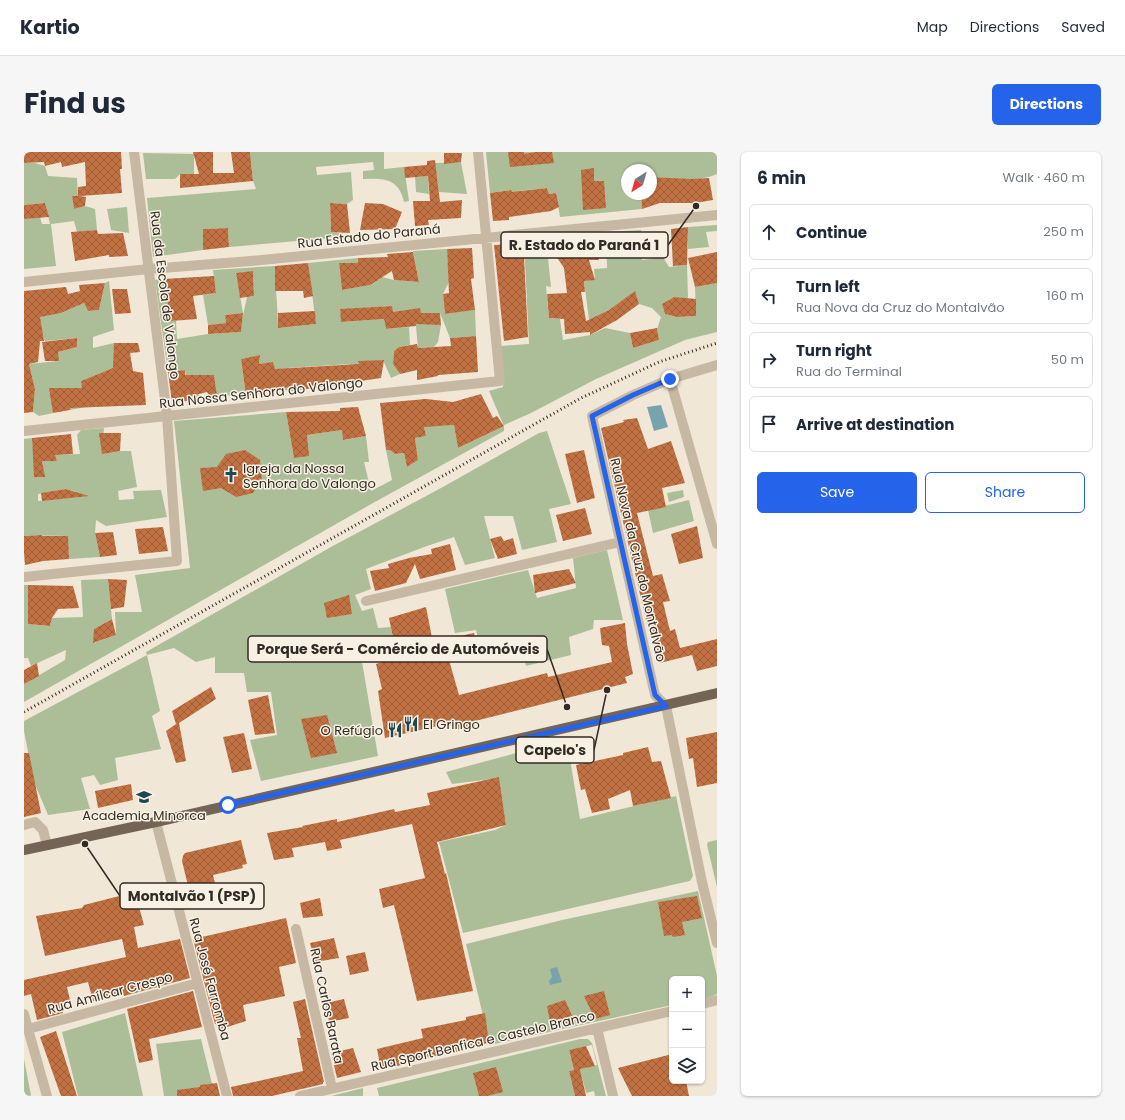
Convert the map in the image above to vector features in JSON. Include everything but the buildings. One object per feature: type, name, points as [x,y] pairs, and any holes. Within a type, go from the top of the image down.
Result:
[{"type":"main road","points":[[24,850],[156,822],[666,706],[717,693]]},
{"type":"street","name":"Rua da Escola de Valongo","points":[[24,577],[177,561],[167,416],[134,152]]},
{"type":"street","points":[[478,152],[487,237]]},
{"type":"street","name":"Rua Estado do Paraná","points":[[24,282],[717,215]]},
{"type":"street","name":"Rua Nossa Senhora do Valongo","points":[[24,431],[500,381],[487,237]]},
{"type":"street","points":[[717,365],[670,379],[717,544]]},
{"type":"street","name":"Rua Nova da Cruz do Montalvão","points":[[666,706],[655,695],[592,416],[633,395],[670,379]]},
{"type":"street","points":[[366,601],[620,542]]},
{"type":"street","points":[[666,706],[700,874],[717,944]]},
{"type":"street","points":[[24,825],[35,822],[42,830],[47,845]]},
{"type":"street","name":"Rua José Farromba","points":[[156,822],[227,1096]]},
{"type":"street","points":[[707,902],[717,900]]},
{"type":"street","name":"Rua Carlos Barata","points":[[296,929],[332,1088]]},
{"type":"street","name":"Rua Amílcar Crespo","points":[[28,1029],[198,983]]},
{"type":"street","points":[[705,1003],[717,1000]]},
{"type":"street","name":"Rua Sport Benfica e Castelo Branco","points":[[300,1096],[669,1012]]},
{"type":"street","points":[[24,1014],[47,1096]]},
{"type":"street","points":[[597,1028],[613,1096]]},
{"type":"green space","points":[[250,152],[384,152],[384,169],[404,167],[409,201],[404,202],[402,194],[398,188],[389,181],[363,179],[363,171],[374,170],[373,162],[316,167],[317,175],[351,172],[353,200],[347,204],[330,203],[331,232],[343,233],[343,237],[229,247],[228,228],[203,229],[203,250],[153,257],[147,198],[256,189],[253,181]]},
{"type":"green space","points":[[486,152],[717,152],[717,174],[709,177],[693,179],[657,177],[657,164],[621,164],[621,200],[641,200],[642,209],[560,217],[556,193],[549,194],[547,188],[519,191],[514,205],[511,190],[490,193]]},
{"type":"green space","points":[[143,153],[194,154],[194,174],[180,174],[175,179],[146,179]]},
{"type":"green space","points":[[461,162],[467,194],[439,192],[435,163]]},
{"type":"green space","points":[[24,163],[35,163],[45,166],[48,176],[77,178],[78,196],[72,196],[74,209],[85,206],[95,209],[97,230],[77,232],[74,221],[51,224],[56,266],[24,269],[24,219],[40,217],[42,224],[50,224],[45,203],[24,205]]},
{"type":"green space","points":[[428,176],[429,194],[416,192],[415,177]]},
{"type":"green space","points":[[127,207],[129,233],[111,230],[107,209]]},
{"type":"green space","points":[[717,225],[717,231],[706,232],[709,247],[688,249],[688,227]]},
{"type":"green space","points":[[641,230],[642,260],[663,257],[669,267],[687,265],[688,299],[674,297],[662,304],[665,314],[677,317],[696,316],[695,287],[717,283],[717,332],[685,340],[596,379],[504,426],[489,391],[503,387],[504,376],[501,346],[529,344],[524,240],[546,239],[551,287],[546,286],[549,318],[560,319],[563,340],[590,335],[605,328],[630,333],[633,348],[659,340],[657,329],[661,317],[652,308],[639,304],[635,292],[609,310],[589,320],[584,281],[595,279],[594,269],[607,268],[606,232]]},
{"type":"green space","points":[[447,249],[449,282],[443,294],[445,314],[475,310],[476,336],[450,338],[440,313],[431,313],[431,324],[441,325],[438,342],[434,347],[418,348],[415,316],[394,316],[391,306],[340,310],[342,322],[384,319],[386,329],[409,327],[410,345],[399,347],[394,351],[393,364],[400,374],[391,378],[383,360],[359,362],[360,381],[354,383],[350,364],[288,368],[290,391],[279,389],[273,363],[259,364],[260,355],[241,359],[246,396],[217,395],[214,375],[197,375],[199,401],[188,401],[185,370],[168,372],[155,280],[163,279],[171,321],[176,321],[177,339],[208,334],[241,332],[247,297],[254,296],[253,272],[236,274],[243,313],[225,315],[226,323],[208,325],[203,295],[216,293],[213,270],[275,266],[278,328],[316,324],[308,263],[358,258],[358,263],[339,263],[342,290],[370,285],[382,277],[394,280],[419,282],[413,251]]},
{"type":"green space","points":[[109,281],[114,330],[93,337],[93,348],[114,343],[123,367],[111,369],[81,381],[86,407],[70,410],[69,388],[53,413],[39,416],[33,412],[35,389],[29,364],[58,361],[58,352],[77,347],[77,338],[45,341],[42,334],[24,319],[61,313],[84,303],[88,311],[99,310],[105,283]]},
{"type":"green space","points":[[428,399],[432,426],[454,425],[458,448],[504,426],[504,431],[373,503],[24,702],[24,684],[65,660],[66,650],[31,666],[28,658],[24,658],[24,585],[28,585],[28,624],[50,626],[52,618],[83,617],[81,580],[108,579],[112,619],[94,629],[94,643],[116,635],[115,612],[142,612],[135,575],[190,568],[174,421],[286,412],[294,458],[308,455],[307,435],[342,430],[344,440],[366,436],[369,462],[364,462],[371,491],[392,480],[386,450],[390,450],[395,454],[404,453],[407,467],[418,460],[415,438],[426,436],[418,400]]},
{"type":"green space","points":[[104,428],[102,453],[131,451],[137,487],[118,491],[119,500],[134,499],[133,491],[161,490],[167,517],[106,526],[96,520],[95,533],[100,557],[69,559],[67,536],[24,536],[24,439],[32,438],[35,477],[44,477],[42,461],[57,461],[55,455],[80,454],[77,435],[81,430]],"holes":[[[66,489],[77,492],[78,497],[38,501],[38,494]]]},
{"type":"green space","points":[[547,431],[571,504],[549,509],[557,542],[522,550],[513,516],[484,516],[495,558],[465,565],[454,537],[366,569],[371,589],[355,595],[362,611],[373,608],[378,628],[391,627],[394,647],[361,656],[378,756],[261,781],[250,740],[277,735],[271,692],[247,692],[244,673],[215,673],[215,657],[196,662],[174,648],[147,655],[146,652],[331,547],[539,433]]},
{"type":"green space","points":[[683,490],[684,497],[669,502],[667,493]]},
{"type":"green space","points":[[689,500],[694,521],[653,533],[648,510]]},
{"type":"green space","points":[[607,550],[623,620],[594,620],[593,629],[569,637],[571,655],[526,666],[523,654],[483,661],[476,630],[455,633],[445,589],[528,570],[537,598],[576,588],[573,558]]},
{"type":"green space","points":[[147,655],[160,711],[152,716],[161,749],[115,758],[118,780],[100,785],[94,775],[81,778],[90,809],[48,815],[34,782],[24,731],[24,721]]},
{"type":"green space","points":[[553,743],[565,746],[570,759],[580,819],[676,796],[693,876],[690,881],[463,933],[439,842],[495,830],[506,825],[499,778],[452,784],[446,772]]},
{"type":"green space","points":[[717,840],[717,887],[707,845],[708,842]]},
{"type":"green space","points":[[698,891],[717,976],[717,994],[705,998],[705,976],[669,976],[669,1006],[490,1045],[466,944],[562,920]]},
{"type":"green space","points":[[125,1013],[143,1096],[78,1096],[62,1032]]},
{"type":"green space","points":[[201,1039],[215,1096],[164,1096],[156,1044]]},
{"type":"green space","points":[[580,1039],[588,1039],[592,1043],[606,1096],[595,1096],[594,1091],[586,1093],[580,1069],[597,1065],[592,1045],[569,1050],[574,1070],[569,1071],[575,1096],[379,1096],[377,1088]]},
{"type":"green space","points":[[24,1059],[31,1095],[30,1096],[24,1096]]},
{"type":"green space","points":[[363,1088],[363,1096],[331,1096]]},
{"type":"water","points":[[661,405],[668,427],[654,431],[647,407]]},
{"type":"water","points":[[557,967],[562,982],[550,985],[549,981],[552,977],[550,969]]},
{"type":"railway","points":[[24,712],[581,398],[659,362],[717,343]]},
{"type":"place","name":"R. Estado do Paraná 1","points":[[696,206]]},
{"type":"place","name":"Igreja da Nossa Senhora do Valongo","points":[[231,475]]},
{"type":"place","name":"Capelo's","points":[[607,690]]},
{"type":"place","name":"Porque Será - Comércio de Automóveis","points":[[567,707]]},
{"type":"place","name":"El Gringo","points":[[411,724]]},
{"type":"place","name":"O Refúgio","points":[[395,730]]},
{"type":"place","name":"Academia Minorca","points":[[144,797]]},
{"type":"place","name":"Montalvão 1 (PSP)","points":[[85,844]]},
{"type":"route","points":[[228,805],[666,706],[655,695],[592,416],[633,395],[670,379]]}]
